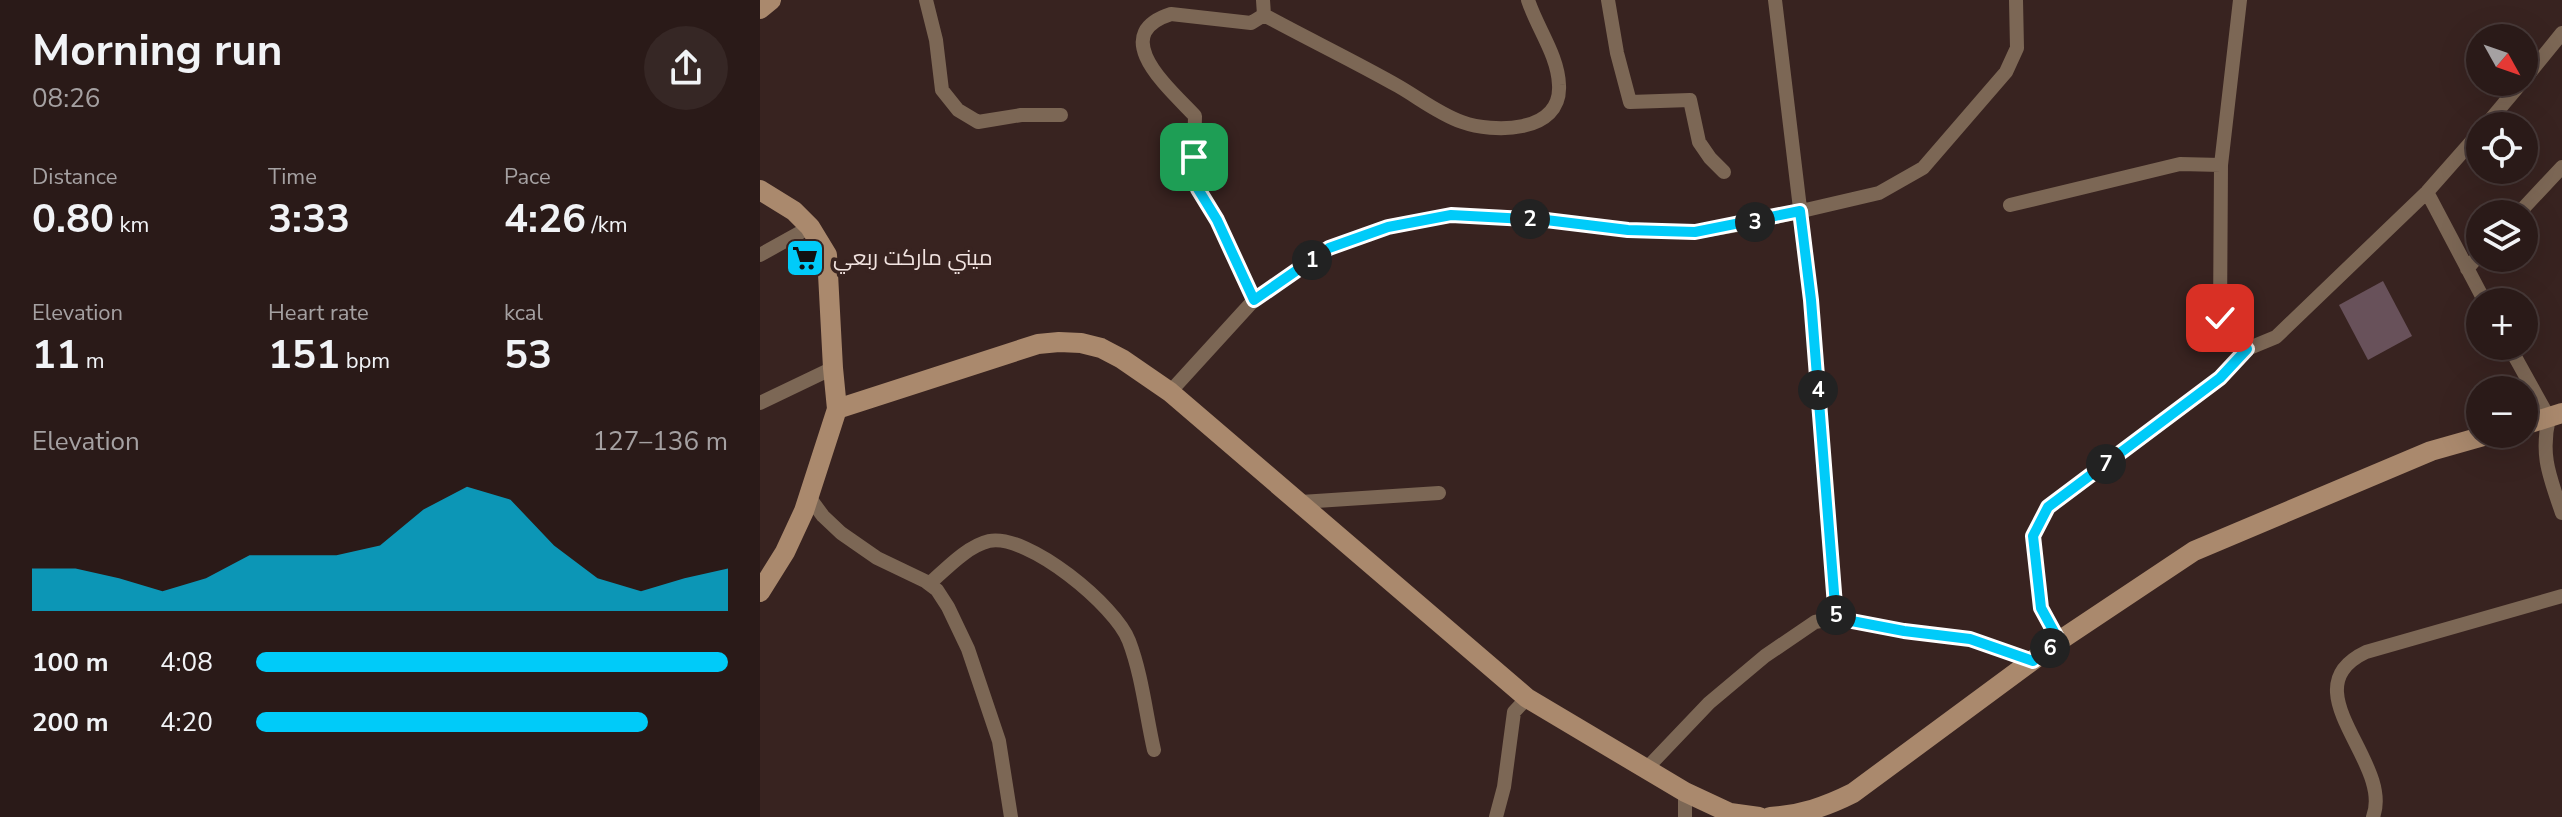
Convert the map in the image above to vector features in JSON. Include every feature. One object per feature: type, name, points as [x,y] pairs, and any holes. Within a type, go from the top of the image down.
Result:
[{"type":"street","points":[[760,9],[771,0]]},
{"type":"street","points":[[926,0],[936,40],[942,90],[958,110],[978,122],[1021,115],[1061,115]]},
{"type":"street","points":[[1254,300],[1217,220],[1198,189],[1194,157],[1195,116],[1149,66],[1143,49],[1150,25],[1171,14],[1251,23],[1264,8],[1447,116],[1486,128],[1516,128],[1535,123],[1549,112],[1560,87],[1549,47],[1528,0]]},
{"type":"street","points":[[1608,0],[1630,102],[1690,100],[1697,136],[1710,158],[1724,172]]},
{"type":"street","points":[[1775,0],[1811,300],[1836,618]]},
{"type":"street","points":[[1170,392],[1254,300],[1329,248],[1388,227],[1451,215],[1546,220],[1628,230],[1695,232],[1879,193],[1923,168],[2006,72],[2017,48],[2016,0]]},
{"type":"street","points":[[2240,0],[2221,165],[2220,318],[2230,335],[2247,349]]},
{"type":"street","points":[[2538,63],[2562,33]]},
{"type":"street","points":[[2497,112],[2510,96]]},
{"type":"street","points":[[2059,641],[2041,608],[2033,536],[2048,507],[2220,378],[2247,349],[2276,337],[2427,192],[2466,148]]},
{"type":"street","points":[[2010,205],[2180,164],[2221,165]]},
{"type":"street","points":[[2531,200],[2562,167]]},
{"type":"street","points":[[760,190],[794,211],[810,227],[827,255],[837,409],[809,497],[785,552],[760,592]]},
{"type":"street","points":[[2427,192],[2466,267]]},
{"type":"street","points":[[760,255],[810,227]]},
{"type":"street","points":[[837,409],[1038,344],[1081,343],[1101,348],[1170,392],[1527,698],[1685,792],[1730,813],[1759,817]]},
{"type":"street","points":[[2518,360],[2555,415],[2544,440],[2544,460],[2562,513]]},
{"type":"street","points":[[760,403],[833,368]]},
{"type":"street","points":[[1770,817],[1822,813],[2059,641],[2194,551],[2431,451],[2466,441]]},
{"type":"street","points":[[1301,502],[1439,493]]},
{"type":"street","points":[[809,497],[841,533],[877,558],[929,584],[948,607],[968,649],[999,741],[1011,817]]},
{"type":"street","points":[[929,584],[980,543],[993,540],[1007,542],[1051,562],[1091,591],[1114,616],[1129,640],[1154,750]]},
{"type":"street","points":[[2373,817],[2376,809],[2374,788],[2338,704],[2336,682],[2351,659],[2366,652],[2562,596]]},
{"type":"street","points":[[1647,768],[1709,703],[1765,656],[1815,622],[1836,618],[1970,639],[2033,661]]},
{"type":"street","points":[[1496,817],[1504,787],[1514,712],[1527,698]]},
{"type":"street","points":[[1685,792],[1685,817]]},
{"type":"building","points":[[2383,281],[2412,336],[2368,360],[2339,305]]},
{"type":"place","name":"ميني ماركت ربعي","points":[[805,258]]},
{"type":"route","points":[[1194,157],[1198,189],[1217,220],[1254,300],[1329,248],[1388,227],[1451,215],[1546,220],[1628,230],[1695,232],[1800,211],[1811,300],[1836,618],[1970,639],[2033,661],[2059,641],[2041,608],[2033,536],[2048,507],[2220,378],[2247,349],[2230,335],[2220,318]]}]
